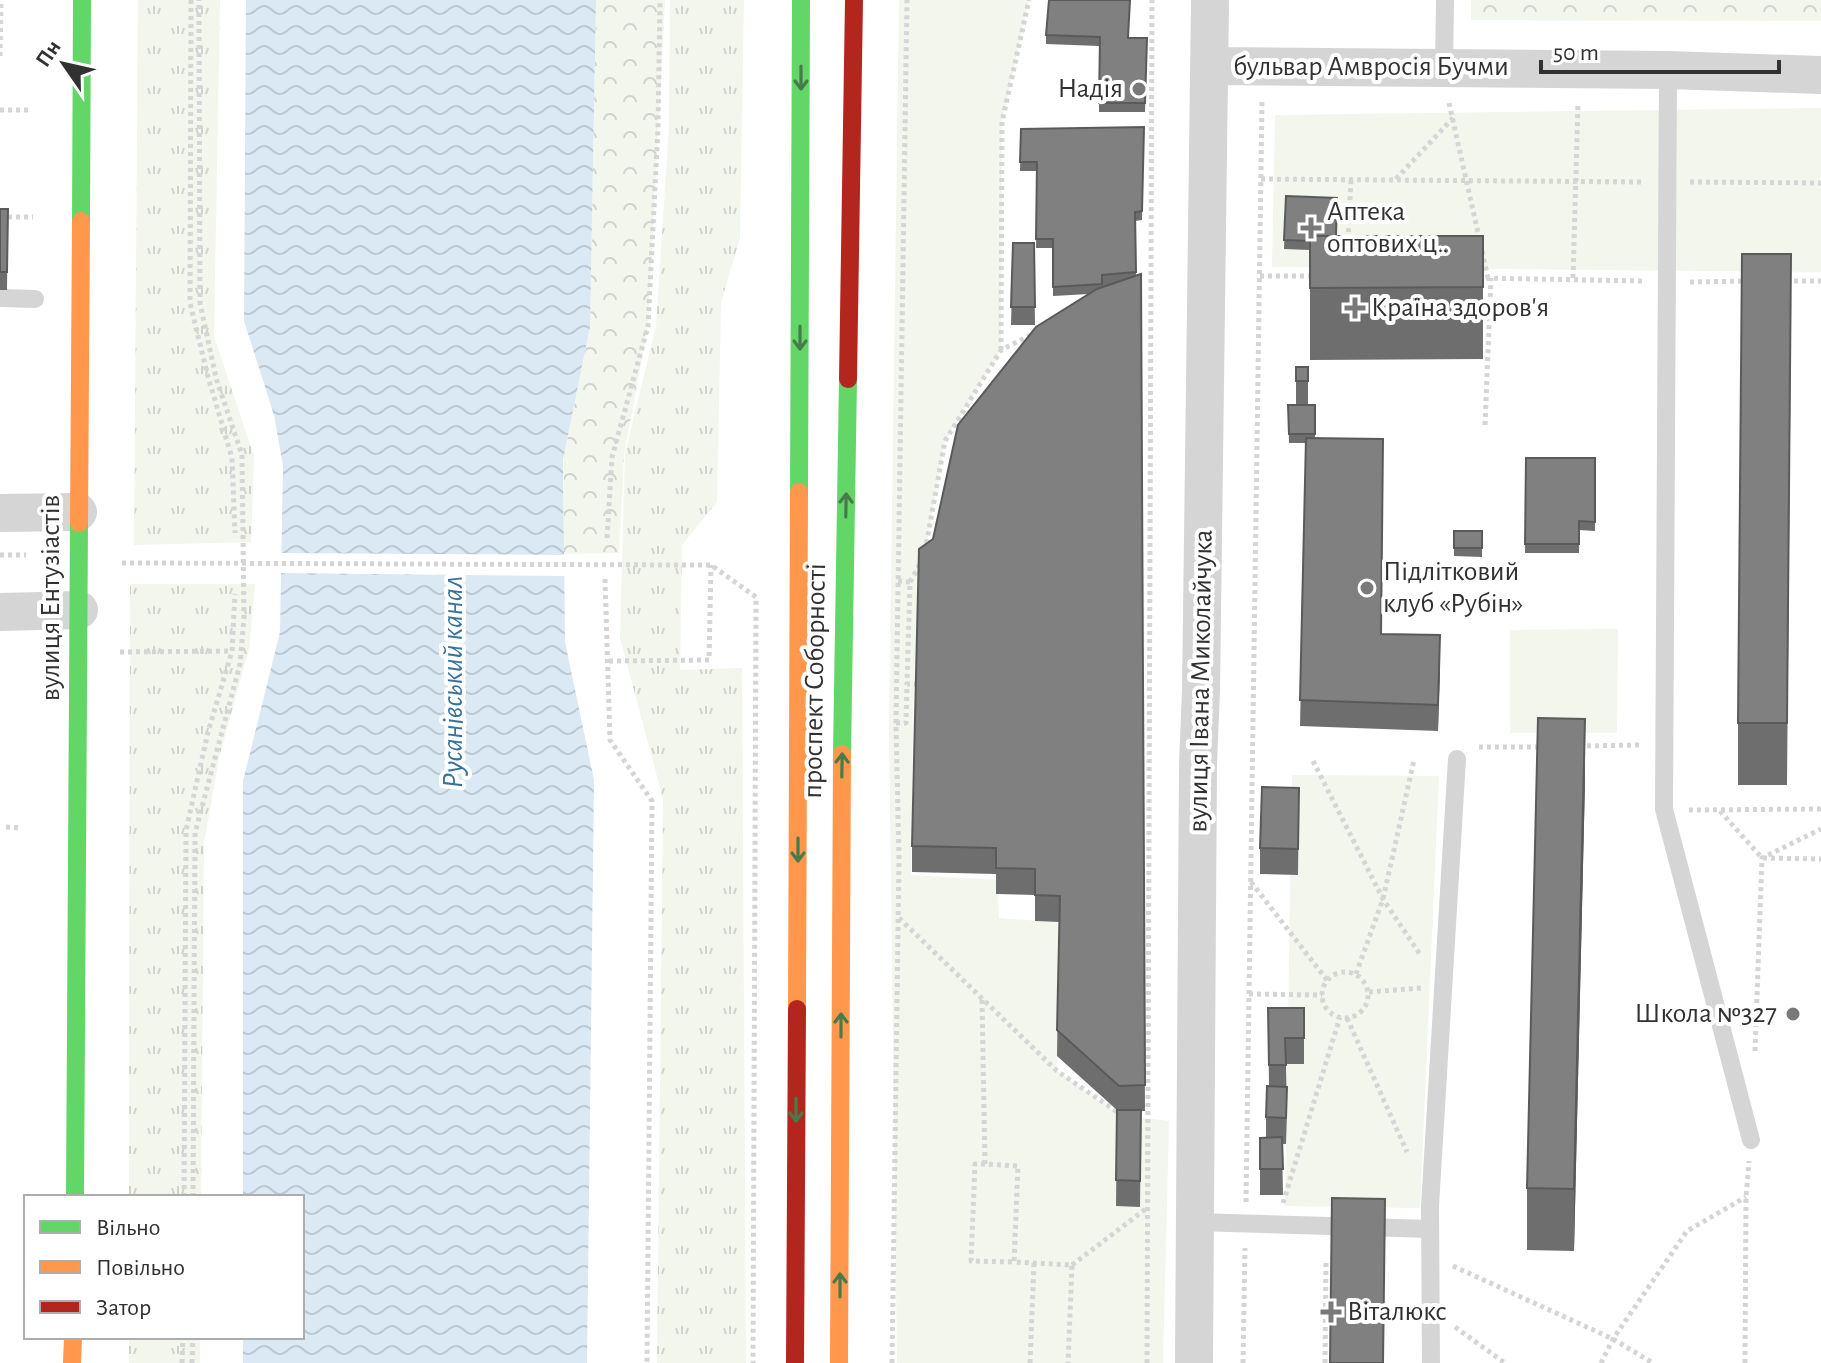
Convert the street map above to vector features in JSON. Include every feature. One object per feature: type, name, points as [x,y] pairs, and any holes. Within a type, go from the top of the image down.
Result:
[{"type":"main road","name":"вулиця Ентузіастів","points":[[75,1195],[82,0]]},
{"type":"main road","name":"проспект Соборності","points":[[795,1363],[801,0]]},
{"type":"main road","name":"проспект Соборності","points":[[839,1363],[841,807],[854,0]]},
{"type":"main road","points":[[72,1363],[73,1339]]},
{"type":"street","name":"вулиця Івана Миколайчука","points":[[1194,1363],[1198,764],[1210,0]]},
{"type":"street","name":"бульвар Амвросія Бучми","points":[[1209,66],[1446,85],[1668,70],[1821,75]]},
{"type":"street","points":[[0,513],[78,512]]},
{"type":"street","points":[[0,612],[79,610]]},
{"type":"lane","points":[[1445,0],[1446,85]]},
{"type":"lane","points":[[1668,70],[1664,809],[1751,1140]]},
{"type":"lane","points":[[0,298],[35,299]]},
{"type":"lane","points":[[1431,1363],[1430,1206],[1457,759]]},
{"type":"lane","points":[[1195,1222],[1430,1229]]},
{"type":"path","points":[[0,56],[1,0]]},
{"type":"path","points":[[191,0],[190,303],[232,458],[235,533]]},
{"type":"path","points":[[193,1195],[195,833],[240,664],[244,618],[242,455],[216,378],[200,303],[199,0]]},
{"type":"path","points":[[607,538],[612,457],[648,326],[658,128],[660,0]]},
{"type":"path","points":[[892,1363],[900,815],[896,723],[907,0]]},
{"type":"path","points":[[896,723],[906,723],[910,582],[925,555],[945,441],[1001,350],[1002,122],[1029,0]]},
{"type":"path","points":[[1147,1363],[1152,0]]},
{"type":"path","points":[[1446,85],[1489,278],[1485,425]]},
{"type":"path","points":[[1243,1363],[1262,101]]},
{"type":"path","points":[[1573,278],[1578,103]]},
{"type":"path","points":[[0,110],[29,110]]},
{"type":"path","points":[[1396,180],[1453,118]]},
{"type":"path","points":[[1261,179],[1821,183]]},
{"type":"path","points":[[1348,249],[1351,180]]},
{"type":"path","points":[[0,217],[33,217]]},
{"type":"path","points":[[1260,276],[1318,276]]},
{"type":"path","points":[[1472,278],[1759,281]]},
{"type":"path","points":[[1775,281],[1821,281]]},
{"type":"path","points":[[1141,289],[1151,287]]},
{"type":"path","points":[[1001,350],[1035,333]]},
{"type":"path","points":[[0,555],[26,555]]},
{"type":"path","points":[[1135,560],[1150,560]]},
{"type":"path","points":[[122,563],[711,565],[756,597],[753,1363]]},
{"type":"path","points":[[609,661],[709,660],[711,565]]},
{"type":"path","points":[[605,579],[610,740],[652,801],[647,1363]]},
{"type":"path","points":[[898,581],[910,582]]},
{"type":"path","points":[[184,1195],[186,830],[208,732],[232,651],[235,594]]},
{"type":"path","points":[[120,652],[232,651]]},
{"type":"path","points":[[907,684],[922,684]]},
{"type":"path","points":[[1135,689],[1150,689]]},
{"type":"path","points":[[1569,746],[1664,745]]},
{"type":"path","points":[[1474,748],[1553,746]]},
{"type":"path","points":[[1356,974],[1383,899],[1414,760]]},
{"type":"path","points":[[1313,761],[1383,899],[1442,987],[1369,992]]},
{"type":"path","points":[[1664,809],[1821,809]]},
{"type":"path","points":[[1720,810],[1762,858],[1754,1062]]},
{"type":"path","points":[[1134,814],[1149,815]]},
{"type":"path","points":[[6,827],[22,828]]},
{"type":"path","points":[[1762,858],[1821,829]]},
{"type":"path","points":[[1762,858],[1821,859]]},
{"type":"path","points":[[1251,881],[1327,980]]},
{"type":"path","points":[[899,918],[1057,1071],[1120,1115],[1148,1116]]},
{"type":"path","points":[[1344,1018],[1365,1007],[1369,992],[1363,979],[1356,974],[1341,972],[1327,980],[1322,995],[1327,1009],[1344,1018],[1430,1206]]},
{"type":"path","points":[[1249,994],[1322,995]]},
{"type":"path","points":[[982,1000],[985,1164]]},
{"type":"path","points":[[1277,1223],[1344,1018]]},
{"type":"path","points":[[1745,1363],[1746,1197],[1751,1140]]},
{"type":"path","points":[[1014,1262],[1018,1166],[975,1164],[971,1261],[1072,1265],[1148,1207]]},
{"type":"path","points":[[1601,1363],[1613,1339],[1687,1231],[1746,1197]]},
{"type":"path","points":[[1430,1256],[1613,1339],[1653,1363]]},
{"type":"path","points":[[1325,1363],[1326,1261]]},
{"type":"path","points":[[1030,1363],[1034,1263]]},
{"type":"path","points":[[1068,1363],[1072,1265]]},
{"type":"path","points":[[1431,1309],[1505,1363]]},
{"type":"path","points":[[182,1363],[183,1339]]},
{"type":"path","points":[[192,1363],[193,1339]]},
{"type":"green space","points":[[138,0],[220,0],[214,336],[254,456],[251,542],[134,545]]},
{"type":"green space","points":[[596,0],[665,0],[648,326],[624,455],[619,553],[564,554],[564,456],[590,327]]},
{"type":"green space","points":[[670,0],[744,0],[740,238],[721,303],[717,502],[682,545],[680,670],[742,668],[746,1363],[657,1363],[663,799],[620,638],[625,453],[656,326],[669,126]]},
{"type":"green space","points":[[899,0],[1029,0],[1002,122],[1001,350],[945,441],[925,555],[913,703],[911,875],[997,880],[999,918],[1063,923],[1057,1071],[1120,1115],[1169,1121],[1163,1363],[897,1363],[889,730]]},
{"type":"green space","points":[[1471,0],[1821,0],[1821,21],[1471,20]]},
{"type":"green space","points":[[1821,108],[1821,272],[1272,267],[1275,115]]},
{"type":"green space","points":[[130,584],[255,584],[249,649],[219,758],[204,843],[201,1195],[129,1195]]},
{"type":"green space","points":[[1618,629],[1617,733],[1510,733],[1510,630]]},
{"type":"green space","points":[[1292,775],[1439,776],[1420,1208],[1285,1206]]},
{"type":"green space","points":[[129,1339],[200,1339],[200,1363],[129,1363]]},
{"type":"water","name":"Русанівський канал","points":[[246,0],[596,0],[590,327],[563,460],[565,642],[594,780],[587,1363],[243,1363],[243,1339],[304,1339],[304,1195],[243,1195],[243,781],[280,632],[283,466],[274,415],[244,321]]},
{"type":"pier","points":[[278,553],[568,555],[568,576],[277,573]]},
{"type":"building","points":[[1049,0],[1130,0],[1128,38],[1147,38],[1145,103],[1099,103],[1100,37],[1046,35]]},
{"type":"building","points":[[1144,127],[1142,211],[1135,212],[1136,272],[1102,275],[1102,284],[1053,287],[1053,239],[1036,239],[1037,162],[1020,162],[1021,129]]},
{"type":"building","name":"Аптека оптових ц‥","points":[[1286,196],[1337,198],[1336,236],[1310,236],[1310,241],[1284,240]]},
{"type":"building","points":[[0,209],[8,209],[7,272],[0,272]]},
{"type":"building","points":[[1310,236],[1483,236],[1483,287],[1310,288]]},
{"type":"building","points":[[1013,243],[1034,243],[1035,307],[1011,307]]},
{"type":"building","points":[[1742,254],[1791,254],[1787,723],[1738,723]]},
{"type":"building","points":[[1141,274],[1145,1085],[1119,1086],[1057,1030],[1060,896],[1035,895],[1035,869],[996,868],[996,848],[912,846],[919,549],[933,539],[958,425],[1036,327],[1097,289]]},
{"type":"building","points":[[1296,367],[1308,367],[1308,381],[1296,381]]},
{"type":"building","points":[[1288,405],[1315,405],[1315,434],[1289,434]]},
{"type":"building","points":[[1306,438],[1383,439],[1381,634],[1440,635],[1438,705],[1300,700]]},
{"type":"building","points":[[1526,458],[1595,458],[1595,522],[1579,521],[1579,544],[1525,544]]},
{"type":"building","points":[[1454,531],[1482,531],[1482,548],[1454,548]]},
{"type":"building","points":[[1538,718],[1585,719],[1574,1189],[1527,1188]]},
{"type":"building","points":[[1262,787],[1299,788],[1298,849],[1260,848]]},
{"type":"building","points":[[1268,1008],[1304,1008],[1304,1038],[1285,1038],[1286,1065],[1269,1065]]},
{"type":"building","points":[[1267,1086],[1287,1087],[1286,1118],[1266,1117]]},
{"type":"building","points":[[1117,1110],[1141,1110],[1140,1181],[1116,1180]]},
{"type":"building","points":[[1282,1137],[1283,1169],[1260,1169],[1260,1138]]},
{"type":"building","points":[[1332,1198],[1385,1199],[1383,1363],[1330,1363]]},
{"type":"traffic: fast","points":[[81,221],[82,0]]},
{"type":"traffic: fast","points":[[799,492],[801,0]]},
{"type":"traffic: fast","points":[[842,754],[848,379]]},
{"type":"traffic: fast","points":[[75,1195],[79,523]]},
{"type":"traffic: slow","points":[[79,523],[81,221]]},
{"type":"traffic: slow","points":[[797,1009],[799,492]]},
{"type":"traffic: slow","points":[[839,1363],[842,754]]},
{"type":"traffic: slow","points":[[72,1363],[73,1339]]},
{"type":"traffic: jam","points":[[848,379],[854,0]]},
{"type":"traffic: jam","points":[[795,1363],[797,1009]]},
{"type":"place","name":"Надія","points":[[1139,89]]},
{"type":"place","name":"Аптека оптових ц‥","points":[[1311,228]]},
{"type":"place","name":"Країна здоров'я","points":[[1355,308]]},
{"type":"place","name":"Підлітковий клуб «Рубін»","points":[[1367,588]]},
{"type":"place","name":"Школа №327","points":[[1793,1014]]},
{"type":"place","name":"Віталюкс","points":[[1331,1312]]}]
